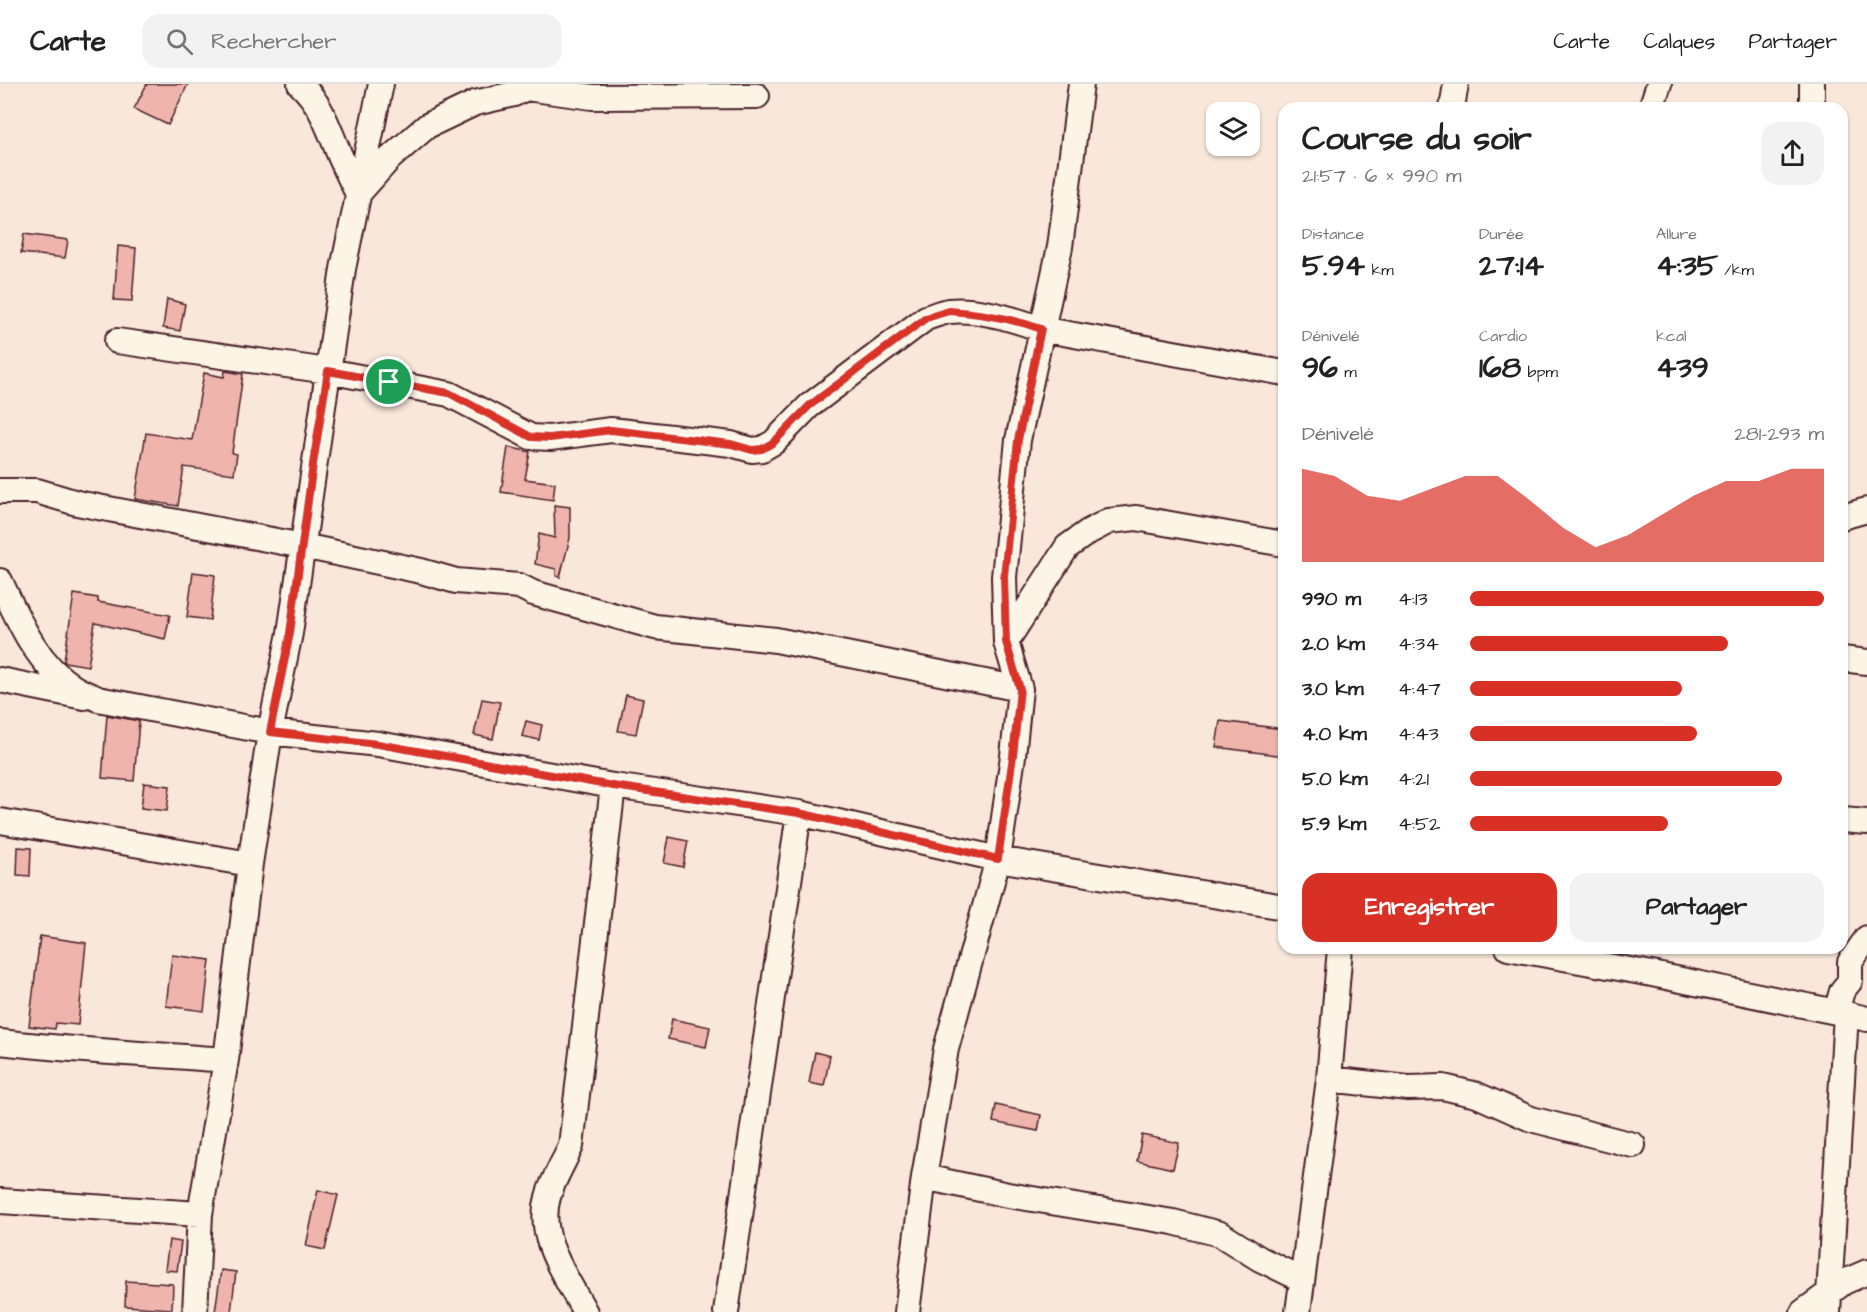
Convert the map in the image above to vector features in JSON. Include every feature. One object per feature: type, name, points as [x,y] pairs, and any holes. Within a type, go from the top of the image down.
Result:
[{"type":"street","points":[[300,84],[309,93],[327,120],[358,194]]},
{"type":"street","points":[[195,1312],[200,1214],[226,1060],[250,864],[270,732],[290,633],[343,269],[381,84]]},
{"type":"street","points":[[907,1312],[924,1177],[946,1049],[998,859],[1013,756],[1020,689],[1006,642],[1004,576],[1018,440],[1060,247],[1081,84]]},
{"type":"street","points":[[1453,102],[1456,84]]},
{"type":"street","points":[[1653,102],[1659,84]]},
{"type":"street","points":[[1812,84],[1812,102]]},
{"type":"street","points":[[358,194],[389,159],[427,126],[475,103],[514,94],[526,86],[592,97],[757,96]]},
{"type":"street","points":[[117,341],[328,371],[449,393],[531,437],[550,438],[611,430],[731,444],[752,450],[762,449],[774,442],[809,406],[926,318],[949,311],[982,313],[1017,320],[1041,329],[1278,372]]},
{"type":"street","points":[[0,491],[37,491],[77,502],[421,571],[456,581],[519,586],[533,593],[655,627],[776,640],[1020,689]]},
{"type":"street","points":[[1848,515],[1867,510]]},
{"type":"street","points":[[1006,642],[1067,547],[1109,521],[1136,518],[1278,543]]},
{"type":"street","points":[[0,581],[18,620],[40,657],[72,686],[98,699]]},
{"type":"street","points":[[1848,660],[1867,662]]},
{"type":"street","points":[[0,680],[270,732],[378,744],[613,786],[799,813],[998,859],[1278,906]]},
{"type":"street","points":[[585,1312],[548,1239],[545,1215],[548,1196],[571,1146],[613,786]]},
{"type":"street","points":[[726,1312],[799,813]]},
{"type":"street","points":[[1848,820],[1867,822]]},
{"type":"street","points":[[0,821],[250,864]]},
{"type":"street","points":[[1828,1304],[1850,1015],[1842,991],[1850,981],[1850,962],[1867,938]]},
{"type":"street","points":[[1298,1312],[1329,1079],[1339,954]]},
{"type":"street","points":[[1541,954],[1652,974],[1850,1015]]},
{"type":"street","points":[[0,1042],[51,1048],[226,1060]]},
{"type":"street","points":[[1329,1079],[1408,1088],[1443,1087],[1477,1095],[1531,1119],[1633,1145]]},
{"type":"street","points":[[924,1177],[1008,1195],[1173,1222],[1220,1234],[1260,1259],[1301,1279]]},
{"type":"street","points":[[0,1200],[200,1214]]},
{"type":"street","points":[[1803,1312],[1828,1304],[1844,1282],[1867,1272]]},
{"type":"building","points":[[147,84],[188,84],[168,125],[134,109]]},
{"type":"building","points":[[24,234],[68,240],[65,258],[21,253]]},
{"type":"building","points":[[118,246],[136,248],[132,301],[114,300]]},
{"type":"building","points":[[167,299],[185,304],[180,331],[163,328]]},
{"type":"building","points":[[225,371],[243,374],[232,453],[237,454],[234,474],[184,467],[178,506],[135,499],[146,433],[192,440],[204,373],[224,377]]},
{"type":"building","points":[[508,447],[530,452],[525,479],[555,483],[553,500],[501,492]]},
{"type":"building","points":[[554,505],[570,507],[570,538],[560,577],[556,576],[556,569],[535,564],[539,534],[555,538]]},
{"type":"building","points":[[193,572],[215,575],[210,620],[187,617]]},
{"type":"building","points":[[74,594],[98,598],[98,602],[170,615],[165,639],[95,623],[88,666],[65,662]]},
{"type":"building","points":[[626,695],[643,699],[636,734],[618,731]]},
{"type":"building","points":[[482,699],[500,702],[493,739],[474,735]]},
{"type":"building","points":[[107,715],[139,721],[134,781],[102,778]]},
{"type":"building","points":[[526,721],[542,725],[539,740],[522,736]]},
{"type":"building","points":[[1220,721],[1278,728],[1278,755],[1216,747]]},
{"type":"building","points":[[144,783],[170,786],[167,811],[141,808]]},
{"type":"building","points":[[669,837],[688,841],[683,867],[664,863]]},
{"type":"building","points":[[18,847],[31,848],[30,876],[17,875]]},
{"type":"building","points":[[40,936],[86,943],[78,1025],[56,1023],[55,1029],[29,1026]]},
{"type":"building","points":[[172,955],[210,960],[204,1011],[166,1006]]},
{"type":"building","points":[[672,1019],[710,1027],[706,1047],[668,1039]]},
{"type":"building","points":[[815,1052],[830,1056],[824,1086],[809,1083]]},
{"type":"building","points":[[996,1105],[1041,1115],[1038,1131],[993,1122]]},
{"type":"building","points":[[1142,1135],[1179,1143],[1173,1169],[1137,1161]]},
{"type":"building","points":[[318,1190],[338,1195],[325,1250],[306,1246]]},
{"type":"building","points":[[169,1240],[181,1242],[177,1271],[165,1270]]},
{"type":"building","points":[[221,1270],[236,1272],[231,1312],[215,1312]]},
{"type":"building","points":[[126,1281],[173,1284],[172,1309],[125,1306]]},
{"type":"route","points":[[949,311],[982,313],[1017,320],[1041,329],[1018,440],[1004,576],[1006,642],[1020,689],[998,859],[799,813],[613,786],[378,744],[270,732],[290,633],[328,371],[389,382],[449,393],[531,437],[550,438],[611,430],[731,444],[752,450],[762,449],[774,442],[809,406],[926,318],[949,311]]}]
